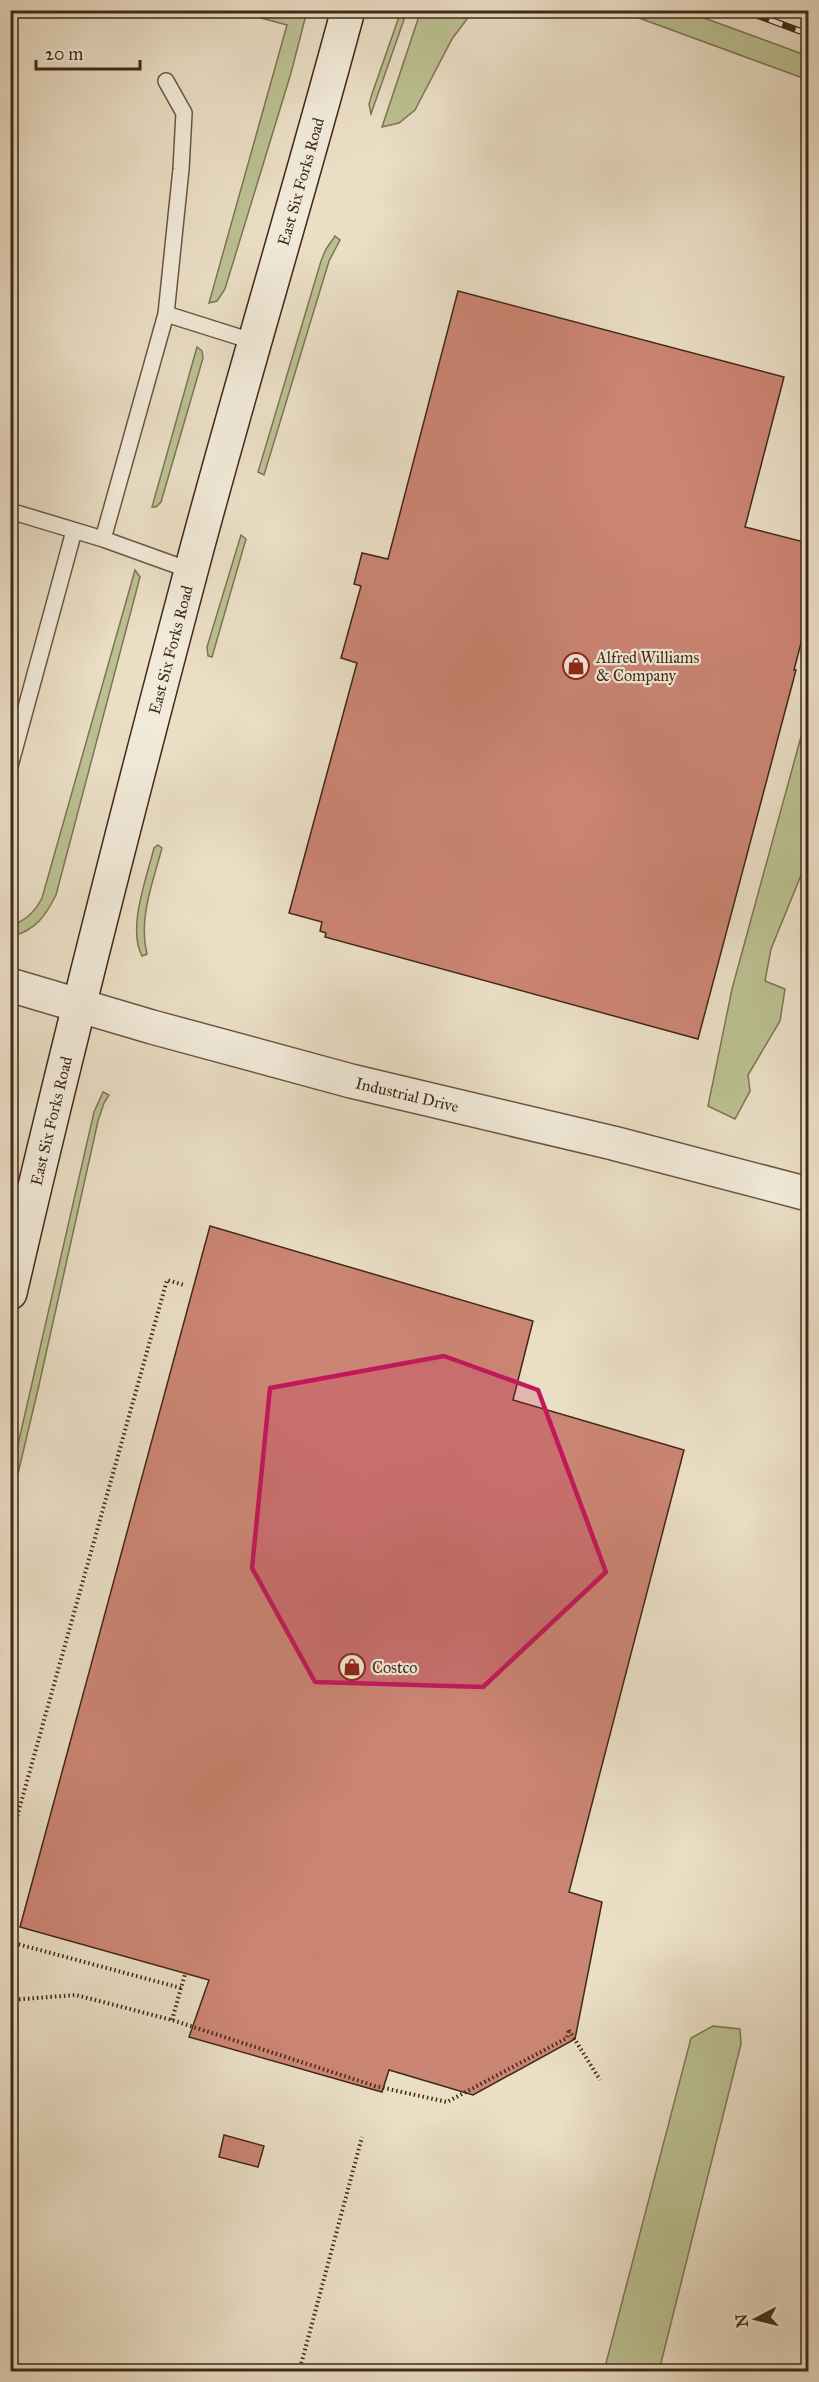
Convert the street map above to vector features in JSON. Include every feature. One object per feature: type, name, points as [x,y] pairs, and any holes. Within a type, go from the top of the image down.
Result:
[{"type":"main road","name":"East Six Forks Road","points":[[10,1293],[130,800],[255,342],[308,162],[348,10]]},
{"type":"main road","name":"Industrial Drive","points":[[10,985],[351,1081],[613,1143],[808,1194]]},
{"type":"lane","points":[[103,539],[166,314],[181,169],[184,113],[166,81]]},
{"type":"lane","points":[[166,314],[255,342]]},
{"type":"lane","points":[[10,511],[103,539],[192,571]]},
{"type":"lane","points":[[10,766],[74,531]]},
{"type":"path","points":[[10,1842],[167,1280],[184,1285]]},
{"type":"path","points":[[10,1942],[181,1988]]},
{"type":"path","points":[[172,2020],[185,1974]]},
{"type":"path","points":[[10,2001],[76,1995],[172,2020],[375,2088],[447,2102],[567,2038],[569,2030],[600,2080]]},
{"type":"path","points":[[299,2372],[362,2137]]},
{"type":"highlighted area","points":[[444,1356],[538,1390],[606,1572],[483,1687],[315,1682],[252,1568],[270,1388]]},
{"type":"green space","points":[[421,10],[473,11],[452,39],[415,110],[399,123],[382,127]]},
{"type":"green space","points":[[235,11],[307,11],[291,73],[225,289],[217,301],[209,303],[287,25]]},
{"type":"green space","points":[[401,11],[407,11],[371,114],[369,104]]},
{"type":"green space","points":[[620,11],[685,11],[808,56],[808,80]]},
{"type":"green space","points":[[335,236],[340,240],[329,261],[264,475],[258,472],[321,261]]},
{"type":"green space","points":[[197,347],[202,351],[203,358],[161,502],[156,507],[152,507]]},
{"type":"green space","points":[[241,535],[246,539],[212,657],[208,656],[207,647]]},
{"type":"green space","points":[[135,570],[140,577],[56,895],[34,926],[13,936],[11,925],[30,915],[42,898]]},
{"type":"green space","points":[[808,711],[808,858],[771,949],[765,981],[785,989],[780,1021],[748,1075],[750,1091],[735,1119],[708,1106],[732,989]]},
{"type":"green space","points":[[158,845],[162,848],[145,914],[147,954],[142,956],[138,945],[137,917],[154,848]]},
{"type":"green space","points":[[103,1092],[109,1095],[98,1121],[11,1503],[11,1475],[94,1112]]},
{"type":"green space","points":[[713,2026],[740,2029],[741,2044],[659,2371],[604,2371],[691,2038]]},
{"type":"building","name":"Alfred Williams & Company","points":[[458,291],[784,377],[745,527],[808,543],[808,616],[794,670],[796,670],[698,1039],[325,937],[326,933],[320,931],[322,922],[289,913],[357,663],[341,658],[361,586],[354,584],[362,553],[388,559]]},
{"type":"building","points":[[210,1226],[533,1321],[513,1400],[684,1450],[569,1892],[602,1902],[575,2039],[473,2095],[389,2070],[382,2092],[189,2037],[209,1980],[20,1927]]},
{"type":"building","points":[[224,2135],[264,2146],[258,2167],[219,2157]]},
{"type":"railway","points":[[743,10],[808,34]]},
{"type":"place","name":"Alfred Williams & Company","points":[[576,666]]},
{"type":"place","name":"Costco","points":[[352,1667]]}]
